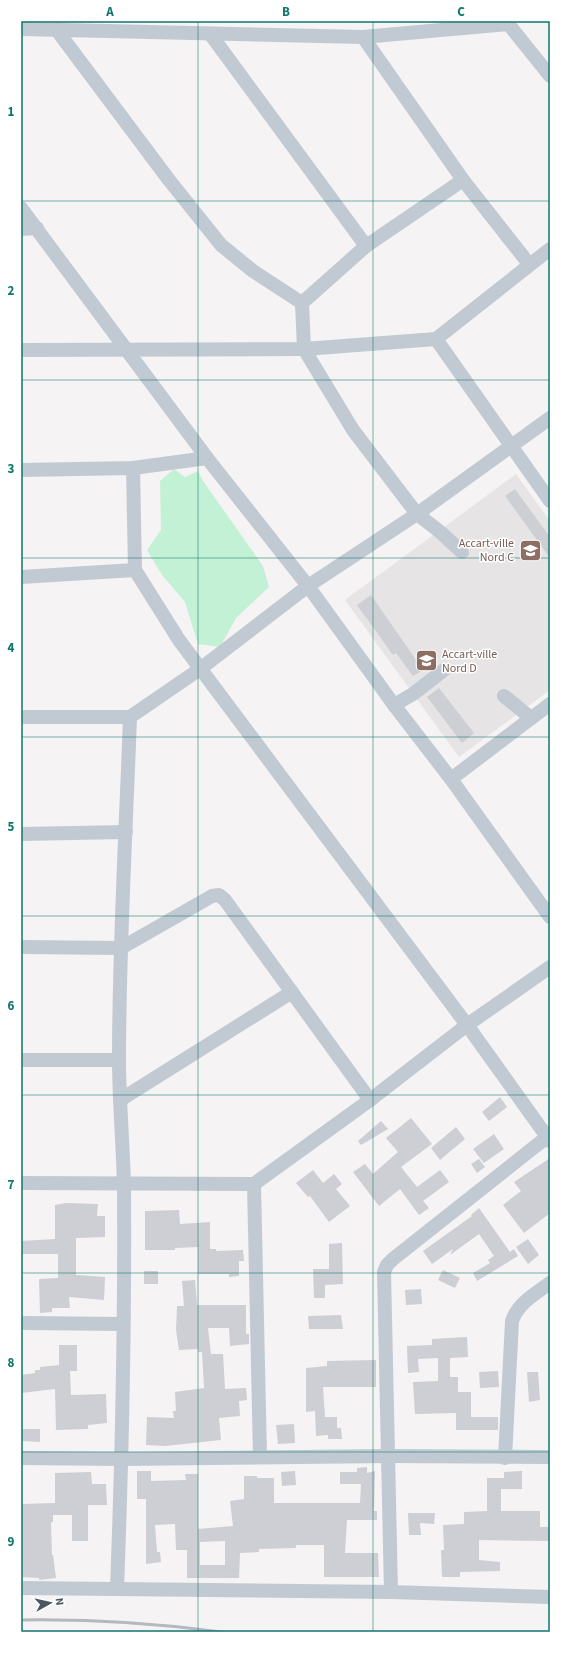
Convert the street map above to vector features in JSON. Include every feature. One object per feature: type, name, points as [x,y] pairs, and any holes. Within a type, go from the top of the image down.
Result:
[{"type":"street","points":[[21,29],[211,35],[363,37],[507,22],[550,76]]},
{"type":"street","points":[[56,30],[220,245],[253,271],[302,303]]},
{"type":"street","points":[[211,35],[366,246]]},
{"type":"street","points":[[363,37],[463,180],[529,264]]},
{"type":"street","points":[[302,303],[366,246],[463,180]]},
{"type":"street","points":[[21,208],[207,458],[308,586],[394,705],[451,779],[550,917]]},
{"type":"street","points":[[21,229],[37,228]]},
{"type":"street","points":[[21,350],[127,351],[304,349],[436,339],[529,264],[550,249]]},
{"type":"street","points":[[302,303],[304,349],[353,430],[417,514],[439,531],[462,552]]},
{"type":"street","points":[[436,339],[511,448],[550,501]]},
{"type":"street","points":[[21,716],[130,717],[200,669],[308,586],[417,514],[511,448],[550,418]]},
{"type":"street","points":[[21,470],[133,468],[207,458]]},
{"type":"street","points":[[133,468],[135,570],[179,640],[200,669],[468,1025],[548,1139],[393,1259],[387,1266],[383,1279],[391,1592]]},
{"type":"street","points":[[21,577],[135,570]]},
{"type":"street","points":[[394,705],[413,694],[444,670]]},
{"type":"street","points":[[504,696],[531,718]]},
{"type":"street","points":[[451,779],[550,704]]},
{"type":"street","points":[[117,1589],[122,1459],[124,1183],[119,1060],[121,948],[130,717]]},
{"type":"street","points":[[21,834],[126,832]]},
{"type":"street","points":[[21,947],[121,948],[212,896],[219,895],[225,900],[370,1100]]},
{"type":"street","points":[[21,1183],[254,1184],[370,1100],[468,1025],[550,967]]},
{"type":"street","points":[[120,1100],[292,992]]},
{"type":"street","points":[[21,1060],[119,1060]]},
{"type":"street","points":[[254,1184],[260,1456]]},
{"type":"street","points":[[505,1458],[512,1321],[515,1312],[522,1304],[550,1283]]},
{"type":"street","points":[[21,1324],[123,1324]]},
{"type":"street","points":[[21,1458],[122,1459],[260,1456],[550,1457]]},
{"type":"street","points":[[21,1588],[391,1592],[550,1597]]},
{"type":"shaded area","points":[[516,474],[550,521],[550,690],[459,757],[345,600]]},
{"type":"green space","points":[[174,469],[185,477],[198,471],[203,481],[263,566],[269,587],[236,618],[220,647],[198,644],[185,602],[162,575],[147,550],[161,530],[160,481]]},
{"type":"building","points":[[515,489],[550,537],[550,558],[505,496]]},
{"type":"building","points":[[371,595],[423,670],[413,676],[396,653],[393,655],[357,605]]},
{"type":"building","points":[[439,688],[474,733],[462,743],[427,697]]},
{"type":"building","points":[[500,1097],[507,1107],[489,1121],[482,1112]]},
{"type":"building","points":[[411,1118],[432,1144],[401,1167],[417,1187],[440,1170],[449,1182],[423,1201],[429,1208],[419,1215],[400,1189],[379,1206],[353,1172],[365,1164],[373,1174],[398,1152],[386,1138]]},
{"type":"building","points":[[381,1121],[388,1129],[361,1145],[358,1141]]},
{"type":"building","points":[[456,1127],[465,1139],[440,1160],[431,1148]]},
{"type":"building","points":[[494,1134],[504,1149],[484,1163],[473,1149]]},
{"type":"building","points":[[550,1158],[550,1213],[524,1233],[503,1205],[521,1191],[514,1182]]},
{"type":"building","points":[[479,1159],[485,1167],[477,1173],[471,1164]]},
{"type":"building","points":[[313,1170],[323,1183],[334,1174],[342,1184],[336,1189],[350,1206],[329,1222],[310,1196],[308,1197],[296,1183]]},
{"type":"building","points":[[66,1203],[98,1204],[97,1216],[105,1216],[105,1237],[76,1238],[76,1275],[105,1277],[104,1300],[69,1297],[70,1308],[52,1308],[52,1312],[40,1313],[39,1279],[58,1278],[58,1254],[21,1254],[21,1241],[55,1239],[55,1205]]},
{"type":"building","points":[[479,1208],[510,1252],[514,1249],[518,1256],[477,1281],[473,1273],[490,1263],[488,1260],[494,1256],[479,1234],[450,1255],[453,1249],[432,1264],[423,1251],[472,1216],[471,1215]]},
{"type":"building","points":[[179,1210],[180,1224],[210,1222],[210,1249],[216,1249],[216,1251],[243,1250],[244,1261],[239,1261],[239,1276],[229,1277],[229,1274],[198,1274],[198,1247],[175,1248],[175,1250],[145,1250],[145,1211]]},
{"type":"building","points":[[528,1239],[539,1255],[528,1264],[516,1247]]},
{"type":"building","points":[[342,1243],[343,1284],[325,1285],[325,1298],[314,1298],[313,1269],[329,1269],[329,1244]]},
{"type":"building","points":[[443,1270],[460,1278],[455,1288],[438,1280]]},
{"type":"building","points":[[144,1271],[158,1271],[158,1284],[144,1284]]},
{"type":"building","points":[[195,1280],[197,1305],[246,1305],[246,1334],[249,1334],[249,1344],[230,1346],[229,1328],[208,1328],[211,1354],[223,1354],[225,1389],[246,1388],[247,1400],[239,1401],[240,1416],[219,1418],[221,1440],[165,1446],[146,1445],[147,1417],[174,1418],[173,1411],[176,1411],[175,1392],[204,1388],[202,1352],[198,1352],[198,1349],[179,1350],[176,1330],[177,1306],[184,1306],[182,1281]]},
{"type":"building","points":[[421,1289],[422,1304],[406,1305],[405,1290]]},
{"type":"building","points":[[341,1315],[343,1329],[309,1329],[308,1316]]},
{"type":"building","points":[[467,1337],[468,1357],[450,1358],[450,1377],[458,1377],[458,1392],[471,1392],[471,1417],[498,1417],[498,1430],[456,1430],[456,1413],[415,1414],[413,1382],[438,1381],[438,1358],[418,1359],[419,1372],[408,1373],[407,1346],[432,1345],[432,1339]]},
{"type":"building","points":[[59,1345],[77,1345],[77,1371],[70,1371],[71,1395],[106,1394],[107,1423],[88,1425],[88,1429],[56,1430],[55,1389],[21,1393],[21,1375],[35,1373],[35,1370],[40,1370],[40,1367],[59,1365]]},
{"type":"building","points":[[376,1360],[376,1387],[323,1387],[325,1417],[337,1417],[337,1428],[341,1428],[342,1439],[328,1439],[328,1435],[316,1436],[315,1411],[306,1412],[306,1368],[327,1366],[327,1361]]},
{"type":"building","points":[[498,1371],[499,1387],[480,1388],[479,1372]]},
{"type":"building","points":[[527,1372],[538,1372],[540,1400],[529,1402]]},
{"type":"building","points":[[294,1424],[295,1443],[278,1444],[276,1425]]},
{"type":"building","points":[[21,1429],[40,1429],[40,1442],[21,1441]]},
{"type":"building","points":[[367,1467],[367,1473],[375,1471],[374,1511],[377,1511],[377,1520],[347,1520],[345,1553],[378,1553],[379,1577],[324,1577],[324,1545],[296,1545],[296,1548],[259,1549],[259,1552],[240,1553],[239,1578],[187,1578],[187,1550],[176,1550],[175,1524],[155,1525],[157,1552],[160,1552],[161,1562],[146,1564],[146,1499],[137,1499],[137,1471],[151,1471],[151,1481],[186,1480],[185,1474],[198,1474],[198,1529],[233,1526],[230,1501],[244,1499],[244,1476],[274,1478],[274,1503],[360,1503],[361,1484],[340,1484],[340,1472],[357,1472],[357,1468]],"holes":[[[225,1541],[225,1565],[200,1565],[200,1542]]]},
{"type":"building","points":[[295,1471],[296,1485],[282,1486],[281,1472]]},
{"type":"building","points":[[522,1471],[522,1489],[501,1489],[501,1511],[540,1511],[540,1527],[550,1527],[550,1541],[479,1540],[479,1560],[500,1562],[500,1571],[460,1572],[460,1577],[442,1577],[441,1550],[444,1550],[443,1525],[464,1524],[464,1512],[487,1511],[487,1478],[504,1478],[504,1472]]},
{"type":"building","points":[[91,1472],[92,1484],[106,1484],[107,1505],[88,1505],[88,1541],[72,1541],[72,1515],[53,1515],[53,1522],[51,1522],[52,1555],[56,1578],[39,1580],[39,1578],[21,1577],[21,1504],[55,1503],[55,1473]]},
{"type":"building","points":[[408,1513],[435,1513],[434,1524],[420,1523],[421,1535],[409,1535]]},
{"type":"railway","points":[[21,1620],[121,1622],[221,1632]]},
{"type":"place","name":"Accart-ville Nord C","points":[[530,550]]},
{"type":"place","name":"Accart-ville Nord D","points":[[427,661]]}]
